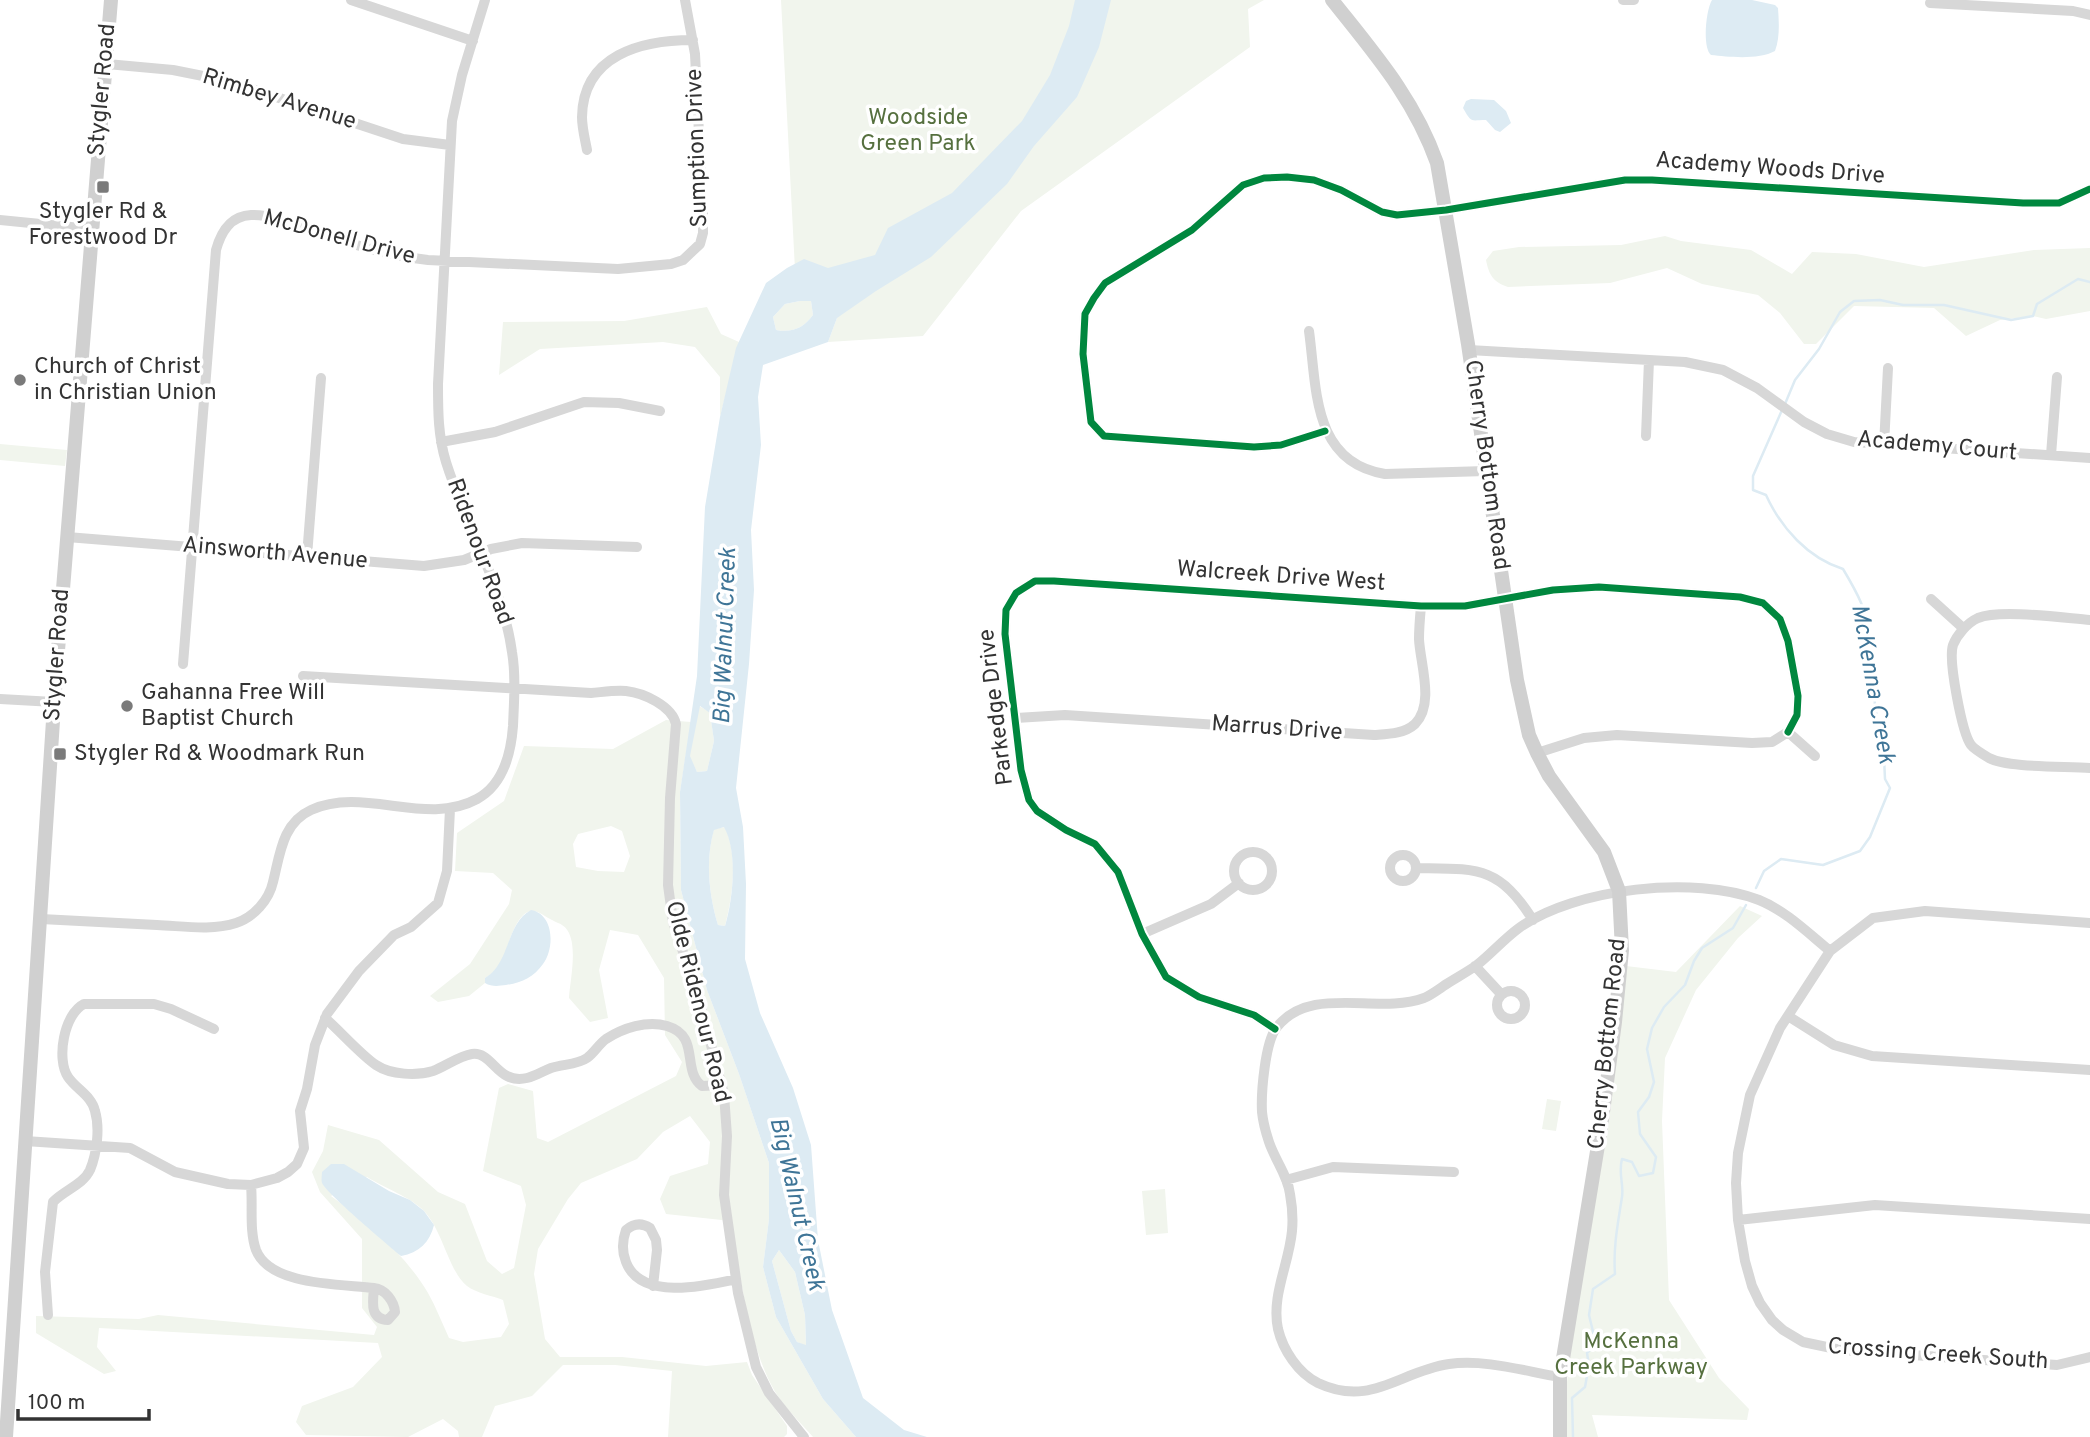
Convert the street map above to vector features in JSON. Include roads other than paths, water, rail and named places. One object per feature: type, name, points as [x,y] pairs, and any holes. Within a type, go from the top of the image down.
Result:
[{"type":"main road","name":"Stygler Road","points":[[6,1437],[54,702],[111,0]]},
{"type":"main road","name":"Cherry Bottom Road","points":[[1332,0],[1402,89],[1428,136],[1437,163],[1469,349],[1517,680],[1530,734],[1549,776],[1604,852],[1619,891],[1622,950],[1610,1063],[1560,1377],[1560,1437]]},
{"type":"street","points":[[351,0],[473,41]]},
{"type":"street","name":"Ridenour Road","points":[[41,919],[206,928],[231,925],[253,914],[265,900],[272,886],[278,851],[296,822],[307,812],[322,805],[341,802],[450,809],[479,799],[501,776],[511,747],[513,653],[505,616],[455,489],[441,442],[438,384],[452,121],[462,75],[485,0]]},
{"type":"street","name":"Sumption Drive","points":[[444,261],[634,268],[683,260],[693,252],[703,233],[703,214],[693,40],[685,0]]},
{"type":"street","points":[[1623,0],[1634,0]]},
{"type":"street","points":[[1930,3],[2073,11],[2090,15]]},
{"type":"street","points":[[587,150],[582,117],[587,88],[595,72],[608,60],[645,45],[693,40]]},
{"type":"street","name":"Rimbey Avenue","points":[[107,64],[173,70],[228,81],[403,139],[450,145]]},
{"type":"street","name":"Academy Woods Drive","points":[[1325,431],[1281,445],[1254,447],[1111,437],[1098,432],[1091,422],[1083,354],[1085,314],[1105,283],[1192,230],[1243,185],[1264,178],[1314,180],[1341,190],[1382,212],[1397,215],[1625,180],[2022,203],[2059,202],[2090,189]]},
{"type":"street","name":"McDonell Drive","points":[[192,547],[215,263],[221,233],[233,220],[251,215],[273,219],[392,255],[444,261]]},
{"type":"street","points":[[0,220],[91,229]]},
{"type":"street","points":[[1309,331],[1325,431],[1336,449],[1345,457],[1371,471],[1400,475],[1486,471]]},
{"type":"street","name":"Academy Court","points":[[1469,349],[1685,362],[1723,370],[1757,388],[1790,413],[1827,435],[1854,442],[2090,458]]},
{"type":"street","points":[[1646,436],[1649,360]]},
{"type":"street","points":[[1884,445],[1888,368]]},
{"type":"street","points":[[307,556],[321,377]]},
{"type":"street","points":[[2051,455],[2057,377]]},
{"type":"street","points":[[441,442],[495,432],[584,402],[619,403],[660,411]]},
{"type":"street","name":"Ainsworth Avenue","points":[[67,537],[424,566],[464,560],[522,542],[637,547]]},
{"type":"street","points":[[183,664],[192,547]]},
{"type":"street","name":"Walcreek Drive West","points":[[1054,581],[1421,606],[1465,606],[1553,590],[1599,587],[1740,597],[1763,603],[1780,619],[1788,640],[1798,696],[1797,715],[1788,732]]},
{"type":"street","name":"Parkedge Drive","points":[[1054,581],[1035,582],[1016,593],[1006,610],[1005,634],[1021,770],[1029,800],[1037,811],[1066,830],[1095,844],[1118,872],[1142,934],[1166,977],[1199,997],[1254,1015],[1275,1028]]},
{"type":"street","points":[[1931,599],[1963,628]]},
{"type":"street","name":"Marrus Drive","points":[[1016,718],[1065,715],[1374,735],[1403,732],[1415,723],[1423,711],[1425,688],[1419,636],[1421,606]]},
{"type":"street","points":[[2090,620],[1993,614],[1976,618],[1963,628],[1952,646],[1959,711],[1971,745],[1990,759],[2090,768]]},
{"type":"street","points":[[303,676],[514,689]]},
{"type":"street","name":"Olde Ridenour Road","points":[[514,689],[592,694],[624,691],[639,694],[674,715],[676,724],[670,798],[668,885],[673,922],[699,1000],[722,1085],[727,1136],[724,1195],[736,1279],[756,1367],[769,1393],[801,1436]]},
{"type":"street","points":[[0,699],[54,702]]},
{"type":"street","points":[[1537,753],[1584,738],[1617,735],[1752,743],[1772,742],[1788,732],[1815,756]]},
{"type":"street","points":[[26,1141],[130,1148],[175,1172],[228,1184],[251,1185],[288,1172],[297,1164],[304,1148],[300,1111],[315,1045],[325,1018],[345,989],[394,935],[411,927],[438,903],[447,871],[450,809]]},
{"type":"street","points":[[1416,868],[1478,871],[1496,877],[1518,897],[1533,920]]},
{"type":"street","points":[[1142,934],[1211,904],[1239,883]]},
{"type":"street","points":[[1560,1377],[1492,1365],[1462,1363],[1435,1367],[1388,1386],[1360,1392],[1333,1389],[1311,1379],[1290,1356],[1277,1324],[1279,1291],[1292,1231],[1290,1192],[1270,1144],[1262,1113],[1267,1051],[1275,1028],[1292,1013],[1309,1005],[1376,1005],[1424,998],[1475,966],[1519,928],[1550,910],[1619,891],[1667,887],[1717,890],[1744,895],[1782,912],[1830,951]]},
{"type":"street","name":"Crossing Creek South","points":[[2090,923],[1925,911],[1872,918],[1830,951],[1788,1016],[1761,1068],[1742,1126],[1736,1183],[1738,1220],[1752,1286],[1772,1320],[1803,1342],[1820,1348],[1841,1350],[2057,1365],[2090,1357]]},
{"type":"street","points":[[1475,966],[1501,994]]},
{"type":"street","points":[[48,1315],[45,1272],[54,1202],[89,1172],[96,1144],[96,1113],[93,1104],[69,1080],[63,1065],[63,1040],[69,1017],[76,1008],[84,1004],[154,1004],[214,1029]]},
{"type":"street","points":[[1788,1016],[1834,1045],[1872,1056],[2090,1070]]},
{"type":"street","points":[[325,1018],[377,1066],[403,1074],[431,1072],[474,1053],[483,1055],[508,1077],[524,1079],[551,1068],[586,1059],[605,1040],[630,1027],[666,1026],[677,1031],[686,1041],[694,1080],[702,1086],[722,1085]]},
{"type":"street","points":[[1286,1180],[1333,1167],[1454,1172]]},
{"type":"street","points":[[251,1185],[252,1231],[256,1251],[268,1267],[287,1277],[374,1288]]},
{"type":"street","points":[[1738,1220],[1875,1205],[2090,1219]]},
{"type":"street","points":[[653,1286],[656,1240],[650,1228],[642,1224],[634,1225],[624,1234],[623,1245],[630,1270],[638,1279],[653,1286],[663,1289],[736,1279]]},
{"type":"water","name":"Big Walnut Creek","points":[[1075,0],[1111,0],[1099,47],[1077,97],[1034,146],[1007,184],[931,257],[837,318],[828,342],[763,365],[758,397],[761,445],[751,530],[754,590],[736,788],[743,827],[746,884],[745,959],[760,1013],[793,1088],[811,1145],[818,1240],[832,1310],[863,1398],[904,1430],[927,1437],[856,1437],[823,1399],[776,1317],[763,1267],[769,1219],[769,1163],[707,990],[681,890],[680,792],[697,676],[705,507],[720,417],[736,348],[766,283],[804,259],[828,268],[875,255],[888,228],[952,193],[1022,121],[1050,75],[1069,26]],"holes":[[[811,301],[813,315],[797,328],[788,331],[776,330],[773,317],[785,304]],[[700,706],[710,713],[714,741],[707,771],[697,772],[690,756]],[[724,827],[733,862],[732,889],[725,926],[718,925],[710,890],[709,865],[714,830]],[[779,1250],[795,1272],[805,1315],[806,1345],[797,1342],[791,1331],[772,1261]]]},
{"type":"water","points":[[1712,0],[1752,0],[1775,5],[1778,8],[1779,24],[1775,51],[1752,57],[1711,55],[1708,51],[1706,28]]},
{"type":"water","points":[[1494,100],[1506,111],[1511,123],[1500,132],[1486,120],[1470,119],[1463,108],[1466,101]]},
{"type":"water","points":[[531,910],[544,918],[550,932],[551,941],[543,964],[527,979],[517,983],[498,986],[485,983],[485,978],[500,963],[516,924]]},
{"type":"water","points":[[331,1164],[344,1164],[389,1191],[410,1200],[424,1211],[434,1225],[427,1241],[413,1252],[401,1256],[326,1189],[322,1183],[322,1172]]},
{"type":"waterway","name":"McKenna Creek","points":[[1785,404],[1795,380],[1819,349],[1840,312],[1854,301],[1880,300],[1903,305],[1944,305],[2011,320],[2033,316],[2037,304],[2078,279],[2090,282]]},
{"type":"waterway","name":"McKenna Creek","points":[[1756,888],[1764,871],[1781,859],[1823,865],[1860,851],[1870,837],[1890,788],[1885,779],[1883,736],[1877,719],[1871,674],[1863,657],[1868,642],[1867,622],[1857,594],[1843,569],[1807,549],[1779,519],[1766,495],[1753,490],[1753,476],[1782,410]]},
{"type":"waterway","name":"McKenna Creek","points":[[1573,1437],[1572,1398],[1585,1387],[1589,1365],[1587,1353],[1596,1344],[1589,1315],[1593,1289],[1615,1274],[1622,1159],[1632,1162],[1639,1176],[1653,1173],[1656,1157],[1640,1134],[1638,1112],[1649,1097],[1654,1082],[1647,1049],[1652,1028],[1664,1007],[1685,985],[1702,948],[1733,928],[1746,905]]},
{"type":"place","name":"Stygler Rd & Forestwood Dr","points":[[103,187]]},
{"type":"place","name":"Church of Christ in Christian Union","points":[[20,380]]},
{"type":"place","name":"Gahanna Free Will Baptist Church","points":[[127,706]]},
{"type":"place","name":"Stygler Rd & Woodmark Run","points":[[60,754]]},
{"type":"park label","name":"Woodside Green Park","points":[[918,131]]},
{"type":"park label","name":"McKenna Creek Parkway","points":[[1631,1355]]}]
